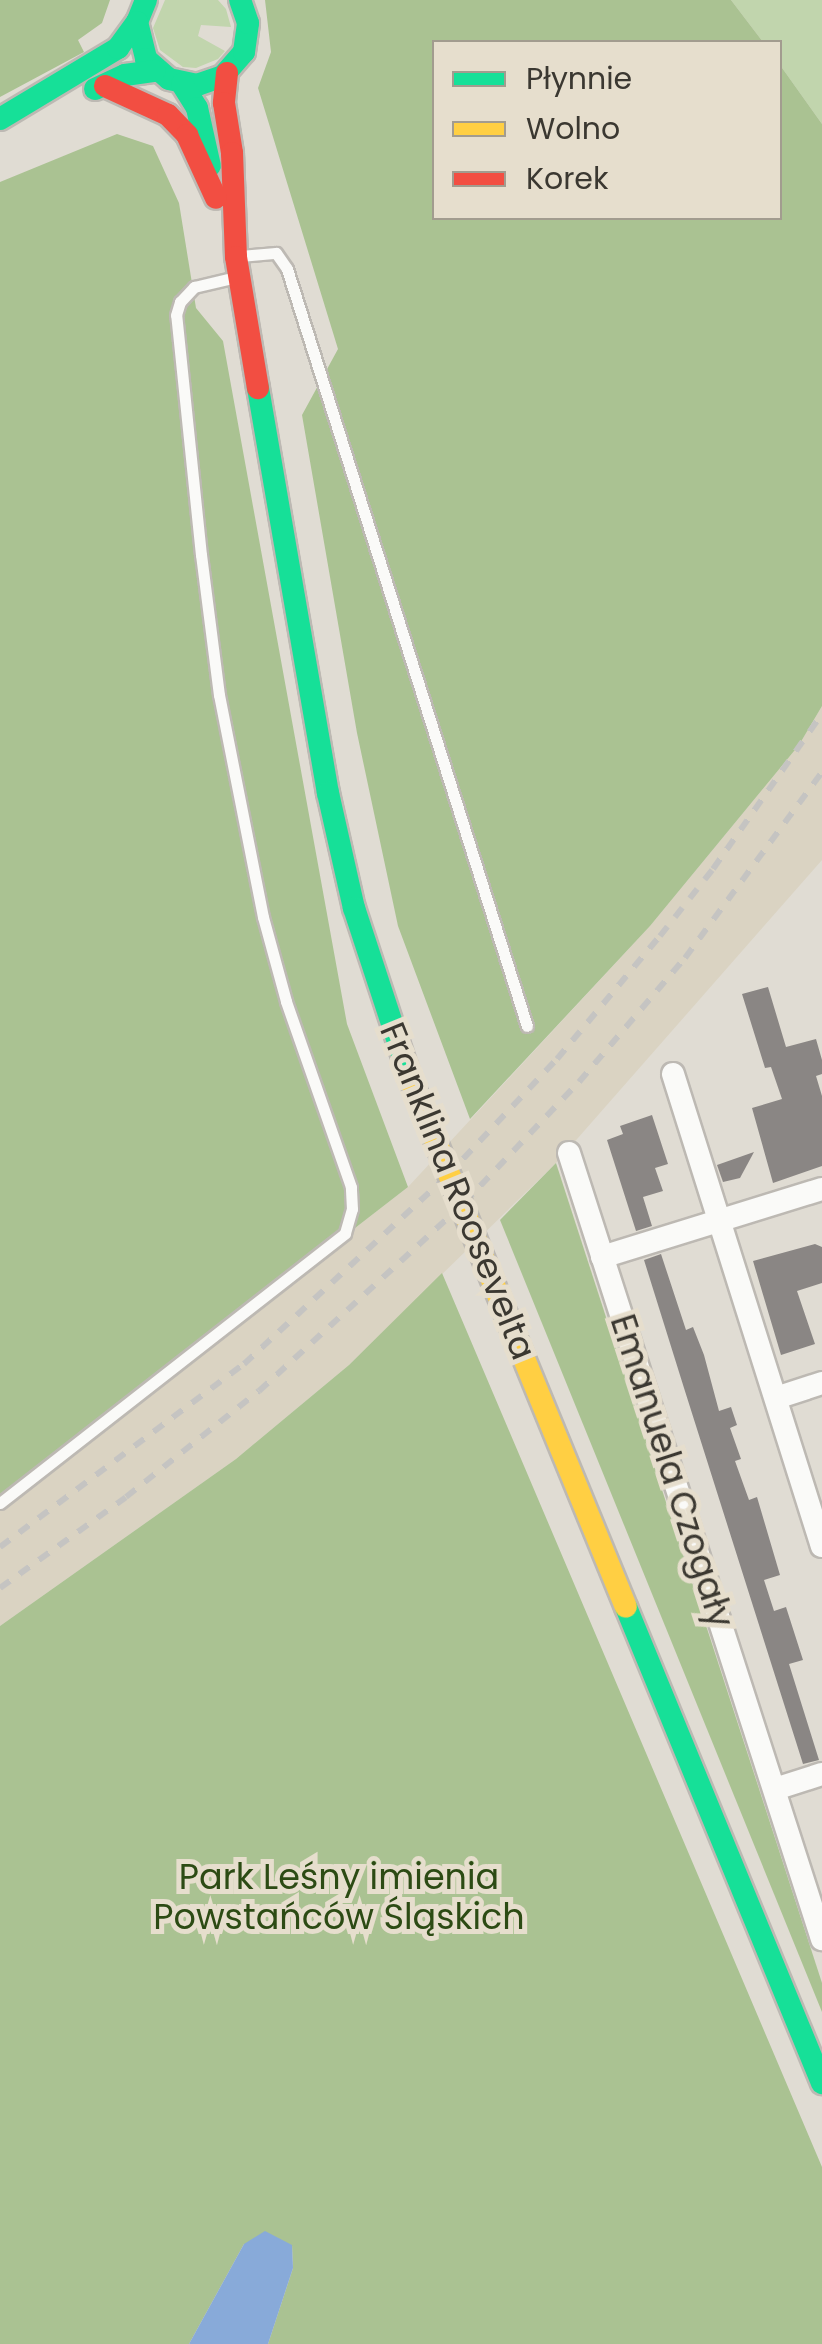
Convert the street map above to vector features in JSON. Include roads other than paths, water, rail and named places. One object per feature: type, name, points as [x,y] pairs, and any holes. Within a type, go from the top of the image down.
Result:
[{"type":"street","points":[[28,106],[105,86],[140,70],[155,71],[182,84],[198,85],[227,73],[237,64],[247,39],[248,23],[240,0]]},
{"type":"street","points":[[141,11],[139,45],[155,71]]},
{"type":"street","points":[[0,119],[28,106],[126,42],[141,11]]},
{"type":"street","name":"Franklina Roosevelta","points":[[227,73],[224,103],[232,153],[237,266],[328,793],[354,908],[410,1078],[822,2083]]},
{"type":"street","name":"Franklina Roosevelta","points":[[182,84],[197,108],[216,198],[237,266]]},
{"type":"street","points":[[105,86],[168,116],[187,136],[216,198]]},
{"type":"street","points":[[674,1074],[822,1546]]},
{"type":"street","name":"Emanuela Czogały","points":[[569,1153],[822,1939]]},
{"type":"street","points":[[602,1257],[822,1190]]},
{"type":"street","points":[[776,1398],[822,1384]]},
{"type":"street","points":[[775,1789],[822,1774]]},
{"type":"lane","points":[[0,1503],[345,1233],[352,1210],[351,1187],[286,1001],[259,900],[219,695],[176,315],[180,302],[194,287],[268,251],[284,259],[527,1026]]},
{"type":"water","points":[[265,2231],[292,2245],[293,2268],[268,2344],[189,2344],[244,2244]]},
{"type":"railway","points":[[0,1547],[244,1364],[447,1176],[557,1059],[660,936],[713,869],[822,714]]},
{"type":"railway","points":[[0,1588],[126,1497],[259,1391],[464,1203],[579,1082],[685,958],[822,772]]},
{"type":"park label","name":"Park Leśny imienia Powstańców Śląskich","points":[[339,1897]]}]
